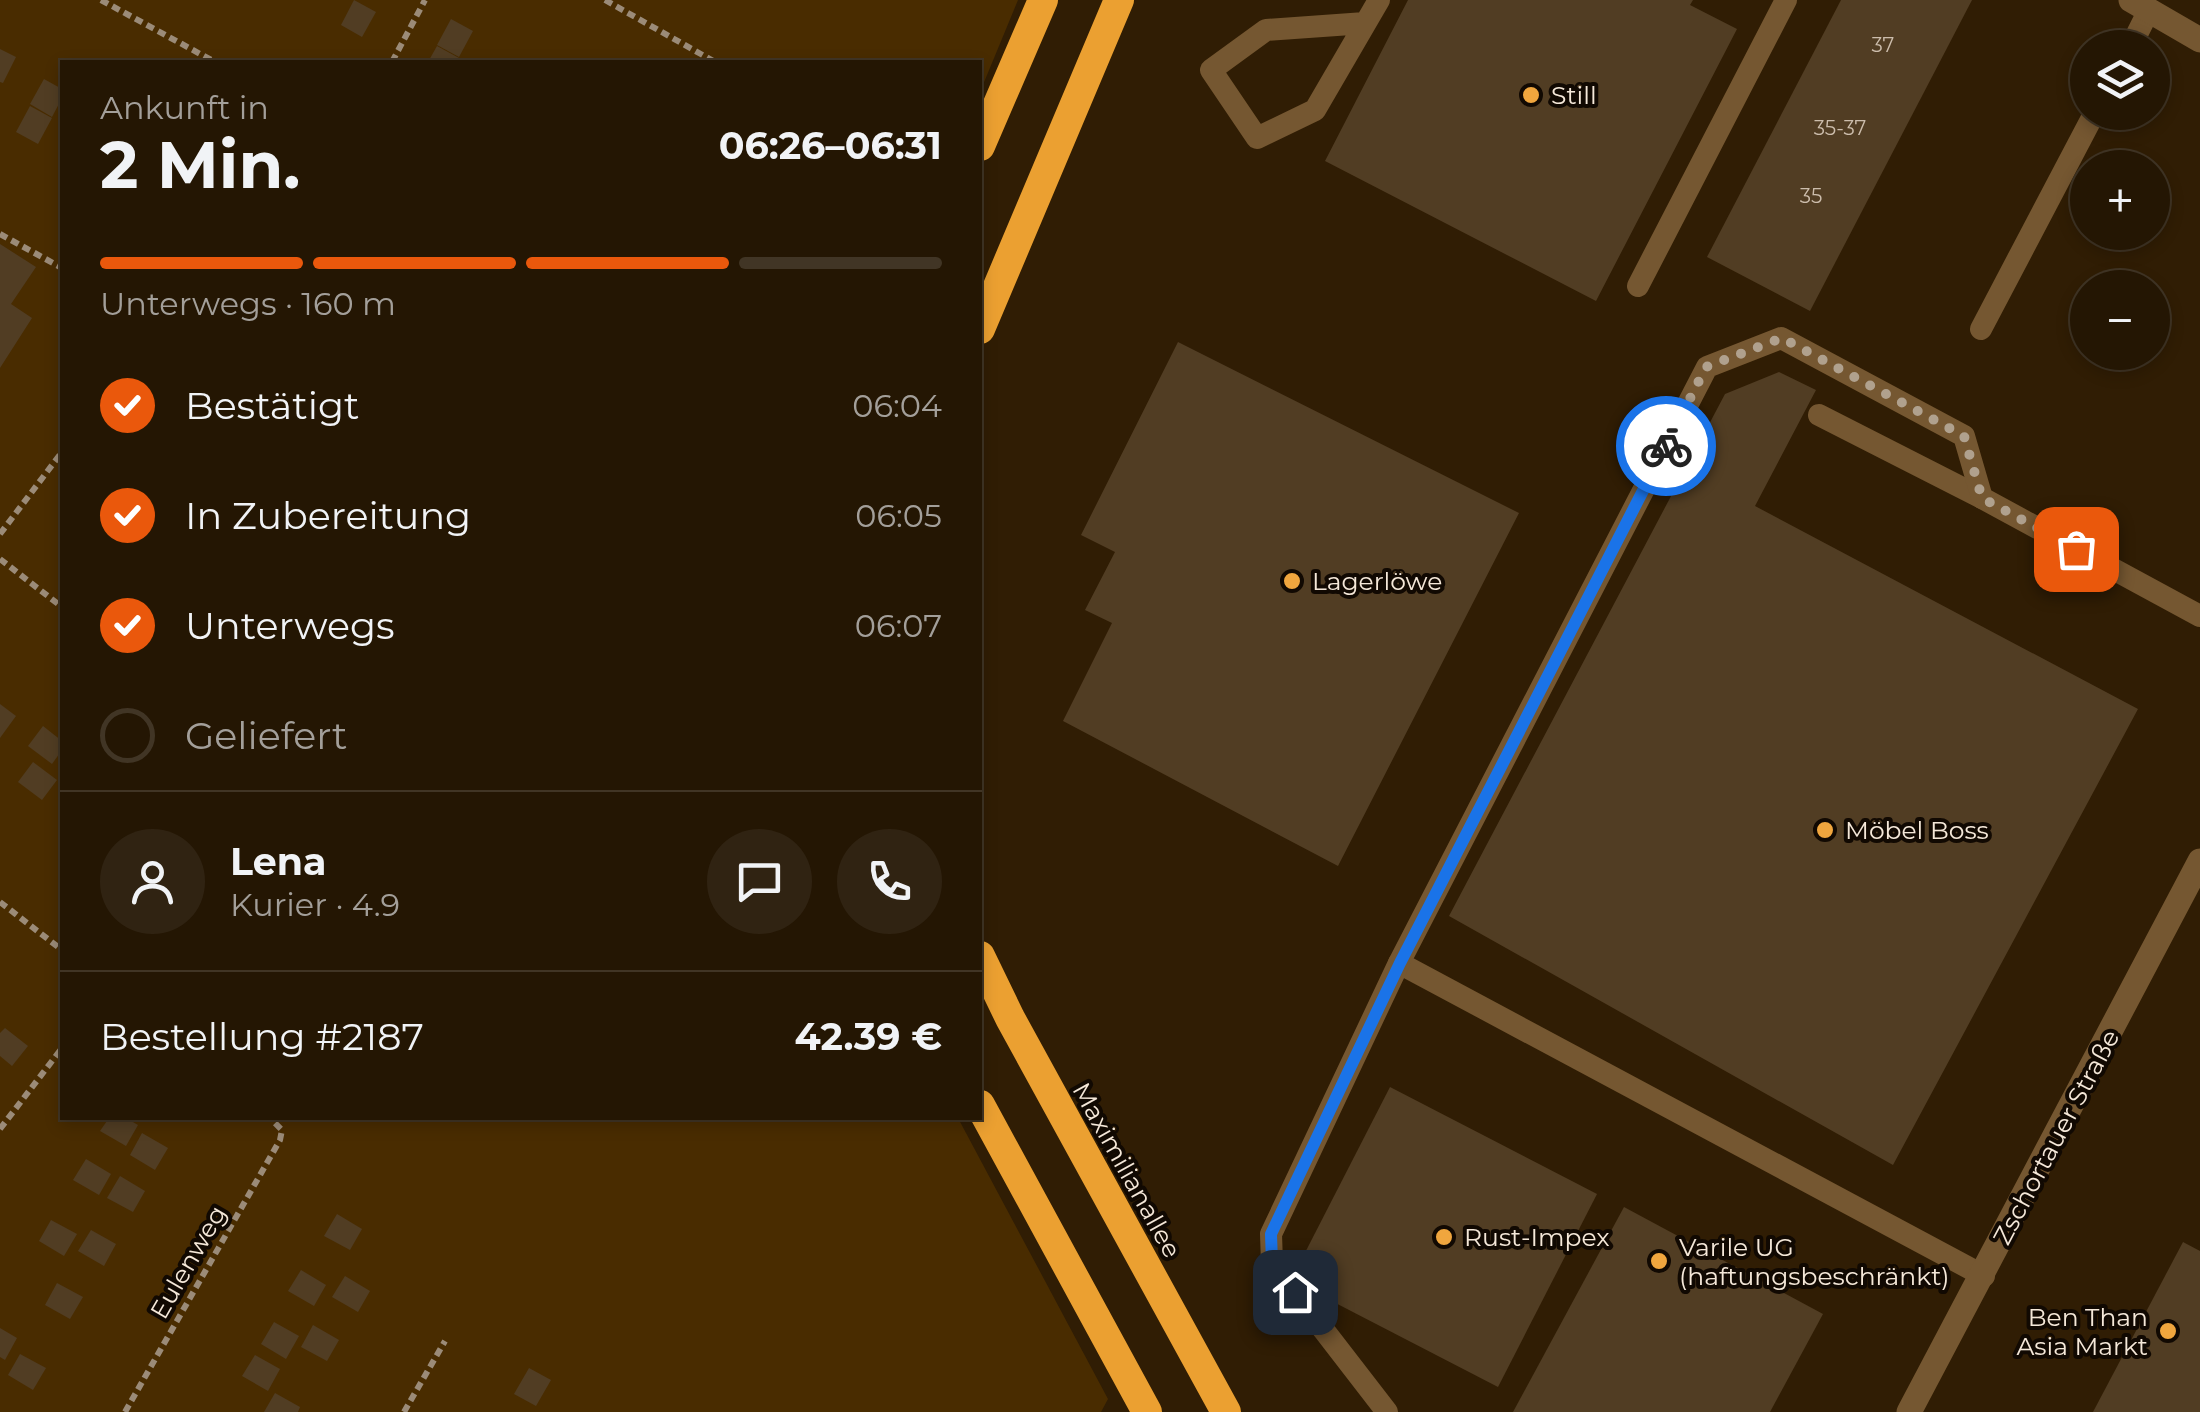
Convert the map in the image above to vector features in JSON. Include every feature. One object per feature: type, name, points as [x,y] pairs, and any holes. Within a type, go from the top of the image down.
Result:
[{"type":"highway","points":[[982,141],[1043,0]]},
{"type":"highway","points":[[982,324],[1118,0]]},
{"type":"highway","name":"Maximilianallee","points":[[982,960],[1226,1412]]},
{"type":"highway","points":[[982,1109],[1147,1412]]},
{"type":"street","points":[[2140,5],[2200,40]]},
{"type":"street","name":"Zschortauer Straße","points":[[1909,1412],[2200,861]]},
{"type":"lane","points":[[1365,23],[1266,30],[1212,70],[1258,138],[1314,110],[1365,23],[1378,0]]},
{"type":"lane","points":[[1638,286],[1786,0]]},
{"type":"lane","points":[[2134,30],[2140,5]]},
{"type":"lane","points":[[1981,329],[2086,130]]},
{"type":"lane","points":[[1386,1412],[1272,1263],[1271,1234],[1400,963],[1706,367],[1782,338],[1964,436],[1982,498]]},
{"type":"lane","points":[[1819,415],[2200,616]]},
{"type":"lane","points":[[1400,963],[1984,1276]]},
{"type":"path","points":[[101,0],[212,60]]},
{"type":"path","points":[[393,60],[425,0]]},
{"type":"path","points":[[605,0],[711,60]]},
{"type":"path","points":[[0,234],[60,267]]},
{"type":"path","points":[[0,534],[60,455]]},
{"type":"path","points":[[0,559],[60,604]]},
{"type":"path","points":[[0,902],[60,948]]},
{"type":"path","points":[[0,1129],[60,1051]]},
{"type":"path","name":"Eulenweg","points":[[125,1412],[280,1140],[282,1130],[272,1120]]},
{"type":"path","points":[[404,1412],[445,1342]]},
{"type":"shaded area","points":[[0,0],[1018,0],[982,87],[982,60],[60,60],[60,1120],[959,1120],[1108,1399],[1101,1412],[0,1412]]},
{"type":"building","points":[[354,0],[376,12],[362,37],[341,25]]},
{"type":"building","name":"Still","points":[[1408,0],[1693,0],[1690,5],[1737,29],[1596,301],[1325,161]]},
{"type":"building","points":[[1841,0],[1972,0],[1810,311],[1707,257]]},
{"type":"building","points":[[451,19],[473,31],[459,57],[437,45]]},
{"type":"building","points":[[437,46],[459,58],[458,60],[429,60]]},
{"type":"building","points":[[0,49],[16,57],[3,83],[0,82]]},
{"type":"building","points":[[44,79],[60,88],[60,102],[52,117],[30,104]]},
{"type":"building","points":[[30,106],[52,118],[38,144],[16,132]]},
{"type":"building","points":[[0,244],[36,267],[11,304],[32,318],[0,368]]},
{"type":"building","name":"Lagerlöwe","points":[[1178,342],[1519,513],[1338,866],[1063,721],[1112,623],[1085,610],[1115,552],[1081,535]]},
{"type":"building","name":"Möbel Boss","points":[[1779,372],[1816,390],[1755,506],[2138,709],[1893,1165],[1449,916],[1725,394]]},
{"type":"building","points":[[0,704],[16,716],[0,738]]},
{"type":"building","points":[[43,726],[60,739],[60,753],[52,764],[28,746]]},
{"type":"building","points":[[33,762],[57,780],[42,800],[18,782]]},
{"type":"building","points":[[5,1028],[28,1046],[12,1066],[0,1056],[0,1033]]},
{"type":"building","name":"Rust-Impex","points":[[1390,1087],[1597,1194],[1498,1387],[1291,1280]]},
{"type":"building","points":[[108,1120],[129,1120],[138,1125],[126,1146],[100,1131]]},
{"type":"building","points":[[142,1133],[168,1148],[155,1170],[130,1155]]},
{"type":"building","points":[[86,1159],[111,1174],[99,1195],[73,1180]]},
{"type":"building","points":[[120,1176],[145,1191],[133,1212],[107,1198]]},
{"type":"building","name":"Varile UG (haftungsbeschränkt)","points":[[1624,1207],[1823,1314],[1770,1412],[1513,1412]]},
{"type":"building","points":[[337,1214],[362,1229],[350,1250],[324,1236]]},
{"type":"building","points":[[51,1220],[77,1234],[64,1256],[39,1241]]},
{"type":"building","points":[[91,1230],[116,1244],[104,1266],[78,1251]]},
{"type":"building","name":"Ben Than Asia Markt","points":[[2183,1242],[2200,1251],[2200,1412],[2093,1412]]},
{"type":"building","points":[[301,1270],[326,1285],[314,1306],[288,1291]]},
{"type":"building","points":[[345,1276],[370,1291],[358,1312],[332,1297]]},
{"type":"building","points":[[57,1283],[83,1297],[70,1319],[45,1305]]},
{"type":"building","points":[[274,1322],[299,1336],[286,1359],[261,1344]]},
{"type":"building","points":[[313,1325],[339,1340],[327,1361],[301,1347]]},
{"type":"building","points":[[0,1328],[17,1338],[5,1360],[0,1357]]},
{"type":"building","points":[[20,1354],[46,1368],[33,1390],[8,1375]]},
{"type":"building","points":[[255,1355],[280,1369],[268,1391],[242,1376]]},
{"type":"building","points":[[529,1368],[551,1380],[536,1406],[514,1394]]},
{"type":"building","points":[[275,1393],[300,1407],[298,1412],[264,1412]]},
{"type":"way so far","points":[[1666,446],[1706,367],[1782,338],[1964,436],[1982,498],[2076,549]]},
{"type":"place","name":"Still","points":[[1531,95]]},
{"type":"place","name":"Lagerlöwe","points":[[1292,581]]},
{"type":"place","name":"Möbel Boss","points":[[1825,830]]},
{"type":"place","name":"Rust-Impex","points":[[1444,1237]]},
{"type":"place","name":"Varile UG (haftungsbeschränkt)","points":[[1659,1261]]},
{"type":"place","name":"Ben Than Asia Markt","points":[[2168,1331]]},
{"type":"route","points":[[1295,1292],[1272,1263],[1271,1234],[1400,963],[1666,446]]}]
